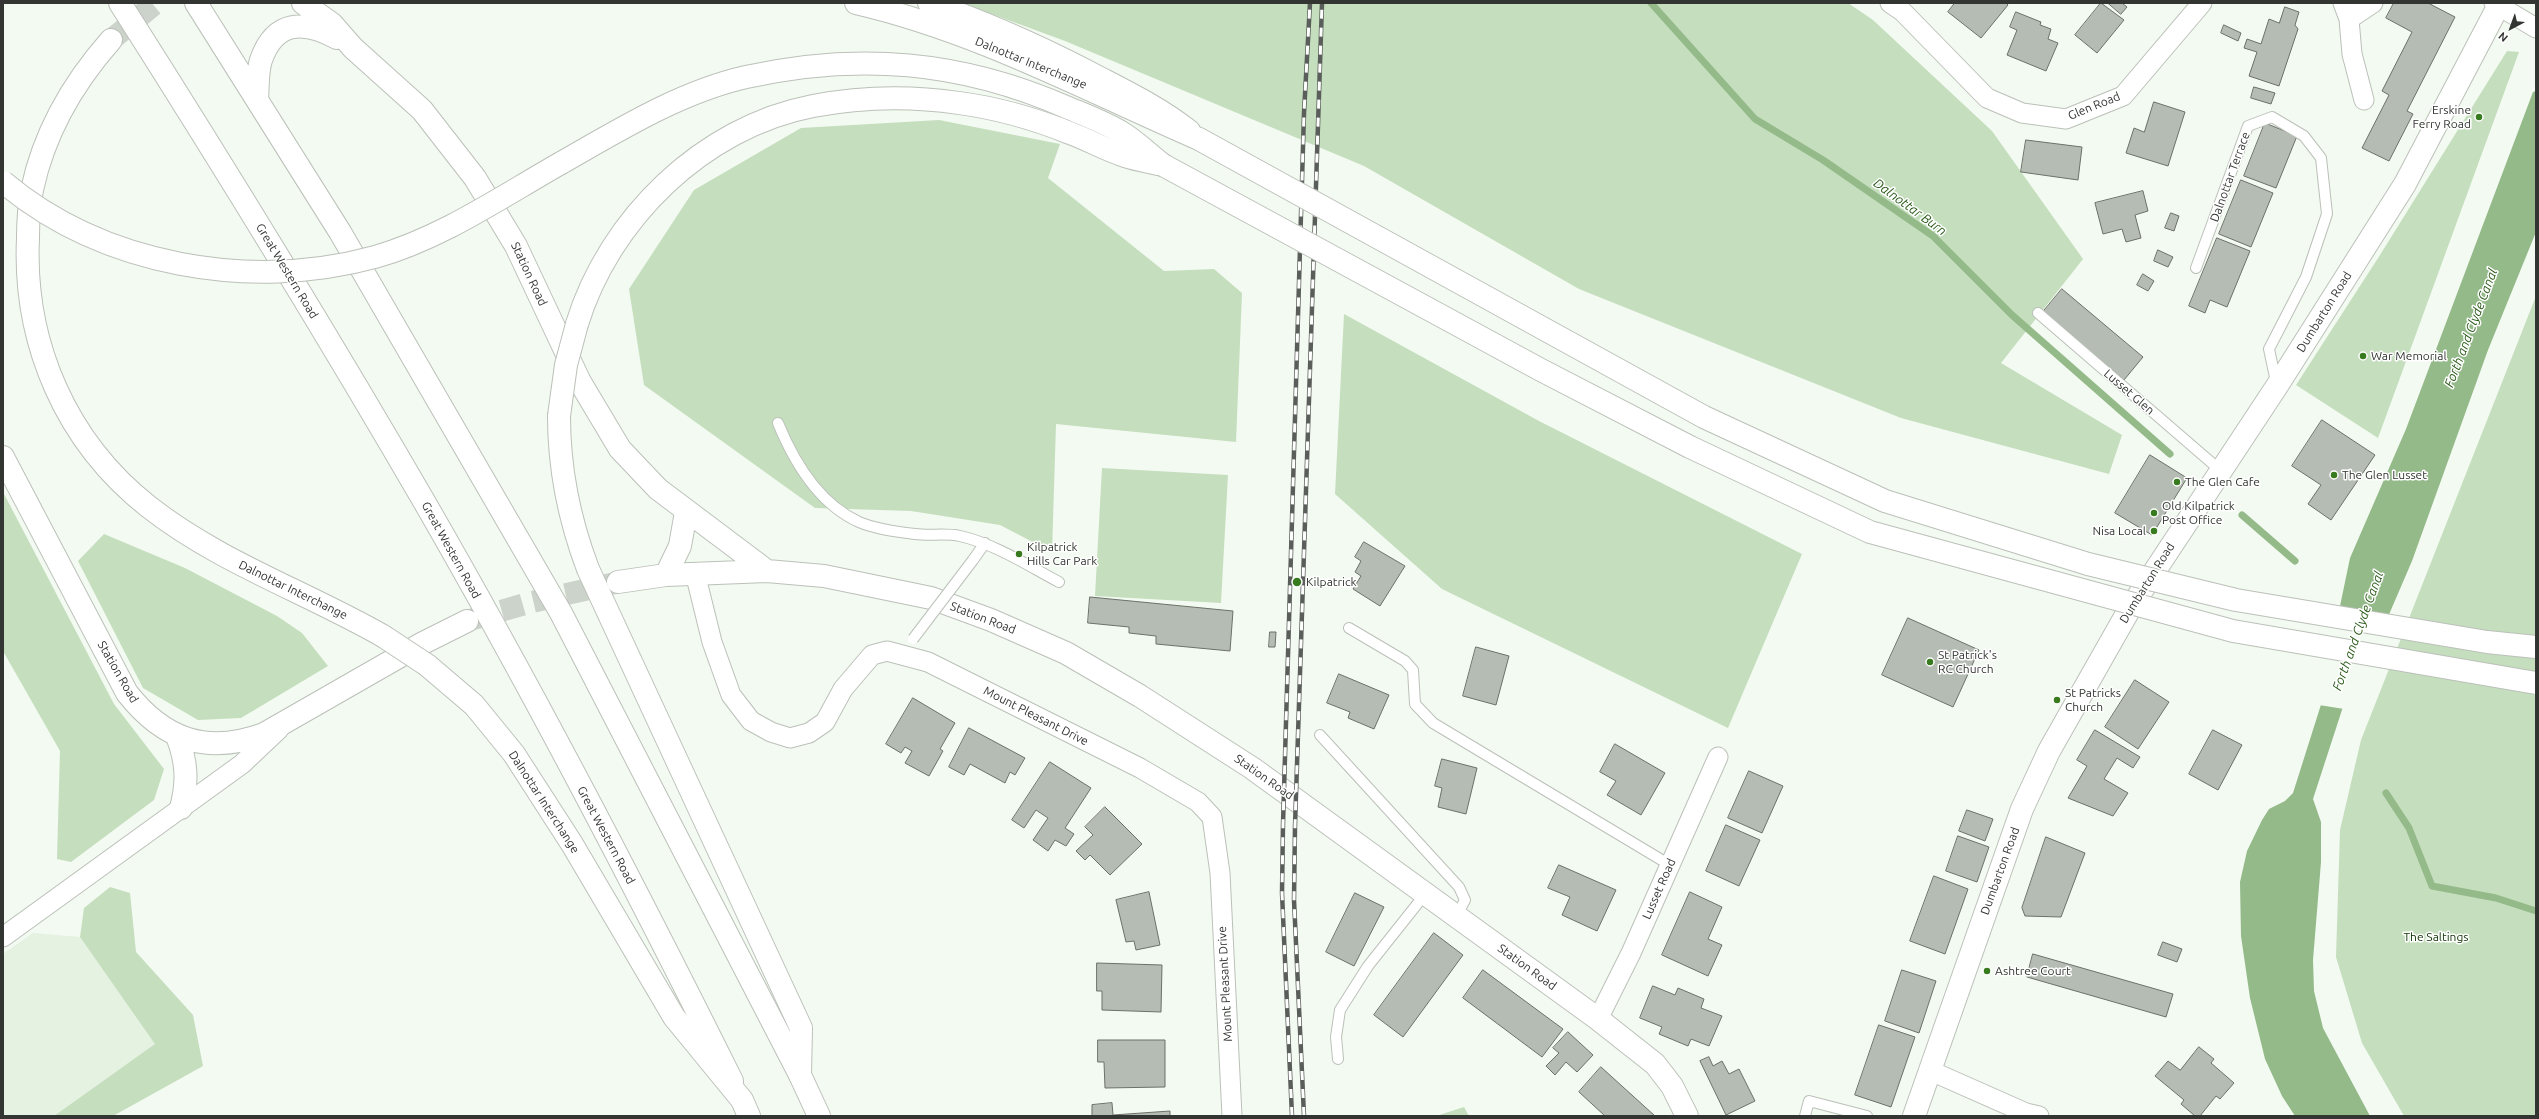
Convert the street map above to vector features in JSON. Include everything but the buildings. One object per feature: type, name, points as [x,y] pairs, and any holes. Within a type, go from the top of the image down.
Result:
[{"type":"main road","name":"Great Western Road","points":[[120,3],[228,173],[426,506],[593,810],[746,1108]]},
{"type":"main road","points":[[196,3],[340,232],[561,613],[800,1075],[819,1116]]},
{"type":"main road","points":[[303,3],[332,24],[353,48]]},
{"type":"main road","name":"Dalnottar Interchange","points":[[856,3],[883,9],[999,48],[1199,138]]},
{"type":"main road","points":[[929,3],[1007,33],[1093,74],[1165,111],[1199,138],[1704,417],[1885,501],[2088,564],[2236,600],[2487,642],[2536,647]]},
{"type":"main road","name":"Dumbarton Road","points":[[1914,1116],[2002,865],[2034,781],[2048,751],[2129,610],[2220,470],[2277,386],[2405,184],[2498,4]]},
{"type":"main road","points":[[257,100],[260,61],[275,37],[287,28],[301,25],[320,29],[353,48]]},
{"type":"main road","name":"Dalnottar Interchange","points":[[111,40],[77,82],[63,106],[49,138],[32,190],[27,272],[34,325],[49,376],[76,428],[95,455],[114,476],[150,508],[214,549],[383,636],[427,665],[474,705],[514,754],[572,844],[674,1017],[746,1108]]},
{"type":"main road","name":"Station Road","points":[[353,48],[422,110],[475,178],[516,246],[580,382],[602,422],[626,455],[658,490],[767,570]]},
{"type":"main road","points":[[3,182],[55,219],[97,240],[164,260],[212,268],[281,271],[344,264],[402,247],[458,223],[561,163],[662,108],[745,77],[814,67],[878,63],[950,70],[1014,85],[1124,134],[1163,165],[1563,381],[1690,447],[1870,532],[2233,630],[2536,683]]},
{"type":"main road","points":[[800,1075],[801,1028],[588,570],[579,544],[563,483],[559,452],[559,416],[566,365],[585,298],[611,250],[643,207],[679,171],[721,142],[768,120],[797,110],[865,100],[898,98],[959,103],[1031,119],[1071,133],[1126,156],[1163,165]]},
{"type":"main road","name":"Station Road","points":[[3,457],[127,693],[141,711],[177,736],[195,742],[226,744],[252,739],[283,725],[344,687],[423,643],[467,621]]},
{"type":"main road","points":[[666,575],[680,546],[686,512]]},
{"type":"main road","name":"Station Road","points":[[618,582],[666,575],[767,570],[824,576],[931,598],[992,620],[1066,653],[1140,696],[1252,768],[1457,915],[1598,1019],[1655,1064],[1672,1086],[1687,1116]]},
{"type":"main road","points":[[177,736],[185,756],[186,775],[181,808]]},
{"type":"street","name":"Glen Road","points":[[1890,3],[1902,11],[1988,98],[2022,113],[2066,119],[2123,96],[2202,3]]},
{"type":"street","points":[[2364,100],[2352,54],[2346,11],[2373,3]]},
{"type":"street","points":[[2498,4],[2532,26]]},
{"type":"street","name":"Mount Pleasant Drive","points":[[695,573],[712,642],[731,695],[751,720],[771,732],[790,738],[809,733],[825,722],[843,689],[872,654],[908,647],[928,662],[1140,768],[1198,802],[1212,817],[1220,873],[1232,1116]]},
{"type":"street","points":[[3,937],[242,764],[283,725]]},
{"type":"street","name":"Lusset Road","points":[[1598,1019],[1670,865],[1718,757]]},
{"type":"street","points":[[1930,1071],[2026,1113],[2039,1116]]},
{"type":"lane","name":"Dalnottar Terrace","points":[[2196,268],[2248,126],[2272,117],[2304,136],[2321,158],[2327,214],[2306,277],[2269,349],[2277,386]]},
{"type":"lane","name":"Lusset Glen","points":[[2038,313],[2220,470]]},
{"type":"lane","points":[[778,424],[789,450],[818,491],[834,506],[858,522],[915,534],[959,536],[985,544],[1059,582]]},
{"type":"lane","points":[[908,647],[985,544]]},
{"type":"lane","points":[[1350,628],[1405,661],[1413,670],[1415,704],[1433,723],[1670,865]]},
{"type":"lane","points":[[1320,735],[1459,887],[1465,900],[1457,915]]},
{"type":"lane","points":[[1338,1059],[1336,1038],[1340,1010],[1368,966],[1426,893]]},
{"type":"lane","points":[[1805,1116],[1809,1102],[1867,1116]]},
{"type":"shaded area","points":[[33,933],[80,937],[156,1044],[54,1116],[3,1116],[3,954]]},
{"type":"green space","points":[[962,3],[1848,3],[1873,20],[1992,131],[2083,259],[2001,363],[2122,435],[2109,474],[1901,418],[1579,289],[1364,166],[1065,41]]},
{"type":"green space","points":[[2507,51],[2519,52],[2378,438],[2296,385],[2380,255]]},
{"type":"green space","points":[[939,120],[1060,144],[1048,178],[1164,271],[1214,269],[1242,293],[1236,442],[1056,424],[1052,552],[1000,525],[911,511],[815,508],[644,385],[629,289],[694,190],[801,128]]},
{"type":"green space","name":"The Saltings","points":[[2536,296],[2536,1116],[2404,1116],[2362,1043],[2336,957],[2340,830],[2361,740]]},
{"type":"green space","points":[[1344,314],[1539,421],[1802,554],[1728,728],[1442,589],[1335,494]]},
{"type":"green space","points":[[1102,468],[1228,475],[1221,603],[1095,596]]},
{"type":"green space","points":[[3,492],[114,704],[164,769],[154,800],[71,862],[57,859],[60,751],[3,651]]},
{"type":"green space","points":[[104,534],[185,568],[277,616],[302,633],[328,666],[241,718],[198,720],[143,688],[78,561]]},
{"type":"green space","points":[[110,887],[130,893],[136,952],[193,1015],[203,1066],[113,1116],[54,1116],[155,1044],[80,937],[84,908]]},
{"type":"green space","points":[[1464,1107],[1469,1116],[1436,1116]]},
{"type":"water","name":"Forth and Clyde Canal","points":[[2536,91],[2536,232],[2488,350],[2412,561],[2369,661],[2353,676],[2313,799],[2321,822],[2321,862],[2313,960],[2314,991],[2323,1028],[2370,1116],[2295,1116],[2282,1096],[2265,1059],[2250,998],[2241,936],[2240,882],[2247,851],[2269,809],[2285,801],[2293,793],[2331,673],[2329,659],[2350,558],[2406,429],[2533,92]]},
{"type":"pier","points":[[2338,606],[2390,618],[2371,662],[2354,677],[2344,709],[2319,705],[2329,673],[2327,658]]},
{"type":"waterway","name":"Dalnottar Burn","points":[[1651,3],[1755,119],[1823,160],[1933,236],[2012,315],[2170,454]]},
{"type":"waterway","name":"Dalnottar Burn","points":[[2242,515],[2295,561]]},
{"type":"waterway","name":"Dalnottar Burn","points":[[2386,793],[2409,828],[2432,886],[2496,898],[2536,911]]},
{"type":"tunnel","points":[[111,40],[156,3]]},
{"type":"tunnel","points":[[470,620],[532,602],[615,583]]},
{"type":"railway","points":[[1292,1116],[1282,893],[1283,824],[1304,113],[1310,3]]},
{"type":"railway","points":[[1304,1116],[1294,900],[1295,826],[1322,3]]},
{"type":"place","name":"Erskine Ferry Road","points":[[2479,117]]},
{"type":"place","name":"War Memorial","points":[[2363,356]]},
{"type":"place","name":"The Glen Lusset","points":[[2334,475]]},
{"type":"place","name":"The Glen Cafe","points":[[2177,482]]},
{"type":"place","name":"Old Kilpatrick Post Office","points":[[2154,513]]},
{"type":"place","name":"Nisa Local","points":[[2154,531]]},
{"type":"place","name":"Kilpatrick Hills Car Park","points":[[1019,554]]},
{"type":"place","name":"Kilpatrick","points":[[1297,582]]},
{"type":"place","name":"St Patrick's RC Church","points":[[1930,662]]},
{"type":"place","name":"St Patricks Church","points":[[2057,700]]},
{"type":"place","name":"Ashtree Court","points":[[1987,971]]}]
